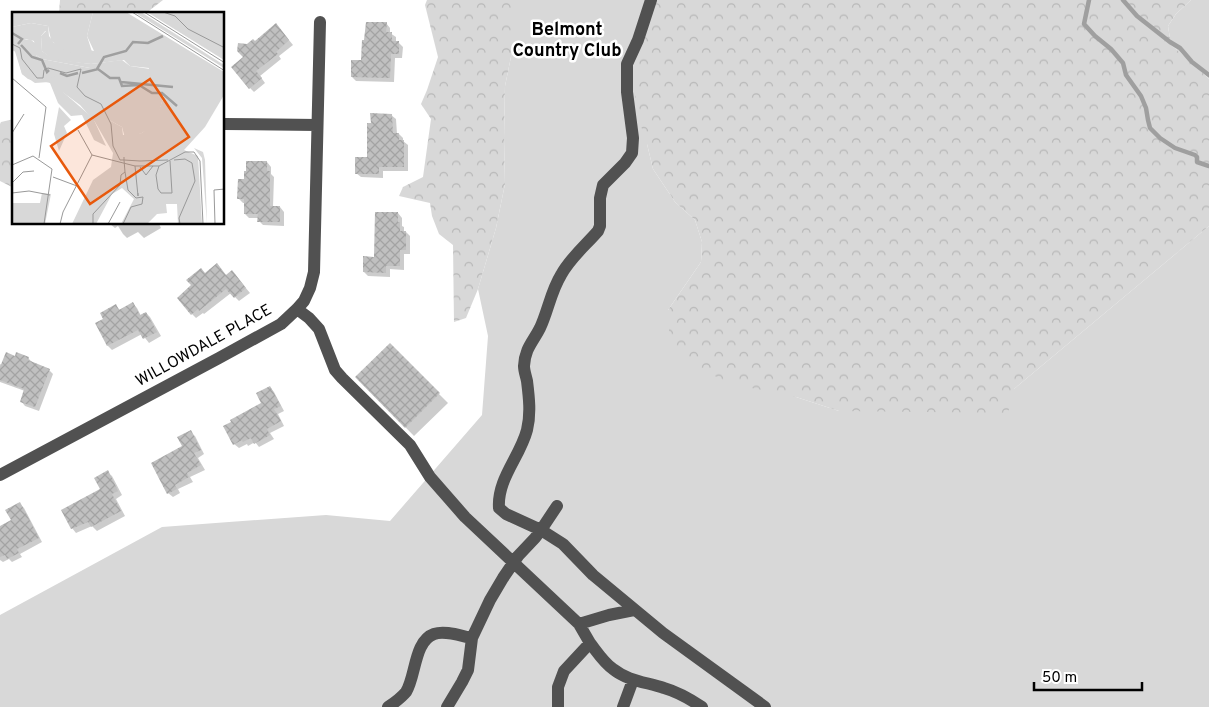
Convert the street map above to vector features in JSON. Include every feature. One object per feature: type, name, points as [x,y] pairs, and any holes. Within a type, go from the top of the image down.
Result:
[{"type":"street","points":[[652,0],[638,40],[627,64],[627,92],[633,138],[632,153],[625,163],[603,185],[600,198],[600,226],[598,231],[563,270],[540,327],[527,349],[524,367],[529,400],[528,422],[524,440],[504,481],[498,501],[499,508],[506,514],[541,530],[563,544],[593,575],[634,610],[765,707]]},
{"type":"street","name":"WILLOWDALE PLACE","points":[[0,475],[280,324],[304,301],[314,272],[320,22]]},
{"type":"street","points":[[225,124],[317,125]]},
{"type":"street","points":[[297,309],[319,329],[335,370],[410,446],[430,477],[465,517],[579,624],[590,643],[611,668],[633,680],[681,694],[702,707]]},
{"type":"street","points":[[447,707],[468,670],[472,638],[490,600],[513,563],[541,530],[557,506]]},
{"type":"street","points":[[579,624],[634,610]]},
{"type":"street","points":[[388,707],[406,692],[422,644],[428,638],[435,633],[446,633],[472,638]]},
{"type":"street","points":[[558,707],[558,687],[564,671],[590,643]]},
{"type":"street","points":[[623,707],[633,680]]},
{"type":"green space","points":[[60,0],[163,0],[148,12],[59,12]]},
{"type":"green space","points":[[427,0],[513,0],[514,4],[513,47],[505,86],[505,184],[496,228],[478,289],[466,318],[454,322],[453,245],[439,234],[432,216],[430,203],[399,196],[403,187],[423,177],[431,119],[421,104],[438,57],[425,5]]},
{"type":"green space","points":[[513,0],[656,0],[647,144],[653,169],[675,202],[695,220],[702,242],[701,262],[668,310],[796,397],[839,411],[1014,389],[1209,226],[1209,707],[0,707],[0,615],[162,527],[326,515],[390,521],[482,415],[488,336],[478,289],[496,228],[505,184],[505,86],[513,47]]},
{"type":"green space","points":[[656,0],[1191,0],[1176,14],[1168,26],[1171,45],[1209,79],[1209,226],[1014,389],[1008,413],[839,411],[796,397],[727,383],[670,350],[668,310],[701,262],[702,242],[695,220],[675,202],[653,169],[635,108],[635,81],[640,53]]},
{"type":"green space","points":[[1191,0],[1209,0],[1209,79],[1171,45],[1168,26],[1176,14]]},
{"type":"green space","points":[[12,119],[12,187],[0,181],[1,122]]},
{"type":"building","points":[[366,22],[387,22],[386,32],[392,32],[392,41],[399,41],[399,54],[391,54],[390,78],[351,77],[351,60],[361,60],[362,40],[364,40]]},
{"type":"building","points":[[276,23],[289,40],[276,52],[278,54],[256,71],[262,78],[249,89],[231,67],[243,57],[237,51],[238,43],[247,44],[253,39],[255,41]]},
{"type":"building","points":[[370,113],[392,114],[393,133],[399,133],[399,140],[404,140],[404,167],[379,167],[379,174],[355,174],[355,157],[367,157],[367,123],[371,123]]},
{"type":"building","points":[[246,161],[267,161],[267,171],[270,171],[270,206],[280,206],[280,222],[257,222],[258,214],[244,214],[244,199],[237,199],[238,179],[244,179]]},
{"type":"building","points":[[375,212],[398,212],[400,231],[406,231],[406,250],[400,250],[400,266],[386,266],[386,273],[363,272],[363,256],[374,257]]},
{"type":"building","points":[[217,263],[226,275],[232,270],[246,288],[234,298],[226,289],[199,311],[198,309],[191,315],[177,298],[191,285],[186,280],[201,268],[205,273]]},
{"type":"building","points":[[133,302],[140,315],[146,312],[157,332],[143,339],[138,330],[107,346],[95,323],[103,319],[100,313],[116,304],[119,310]]},
{"type":"building","points":[[390,343],[440,393],[405,428],[355,377]]},
{"type":"building","points":[[6,352],[15,356],[16,352],[29,357],[28,360],[50,369],[35,407],[20,402],[24,389],[0,380],[0,367]]},
{"type":"building","points":[[270,386],[281,406],[274,409],[281,421],[267,429],[270,435],[254,444],[251,438],[233,445],[223,426],[231,422],[230,420],[261,403],[256,393]]},
{"type":"building","points":[[191,430],[201,450],[194,453],[201,465],[187,473],[189,477],[175,485],[177,489],[167,494],[151,463],[182,446],[177,437]]},
{"type":"building","points":[[108,470],[118,491],[112,494],[121,511],[91,527],[88,522],[71,529],[61,510],[100,489],[94,478]]},
{"type":"building","points":[[20,502],[39,538],[17,549],[19,553],[7,559],[5,555],[0,557],[0,526],[11,520],[5,510]]},
{"type":"waterway","points":[[1089,0],[1084,24],[1123,63],[1126,75],[1141,96],[1146,108],[1150,128],[1160,138],[1175,148],[1195,155],[1197,162],[1209,166]]},
{"type":"waterway","points":[[1123,0],[1137,16],[1180,48],[1192,62],[1209,75]]},
{"type":"district","name":"Belmont Country Club","points":[[567,40]]}]
